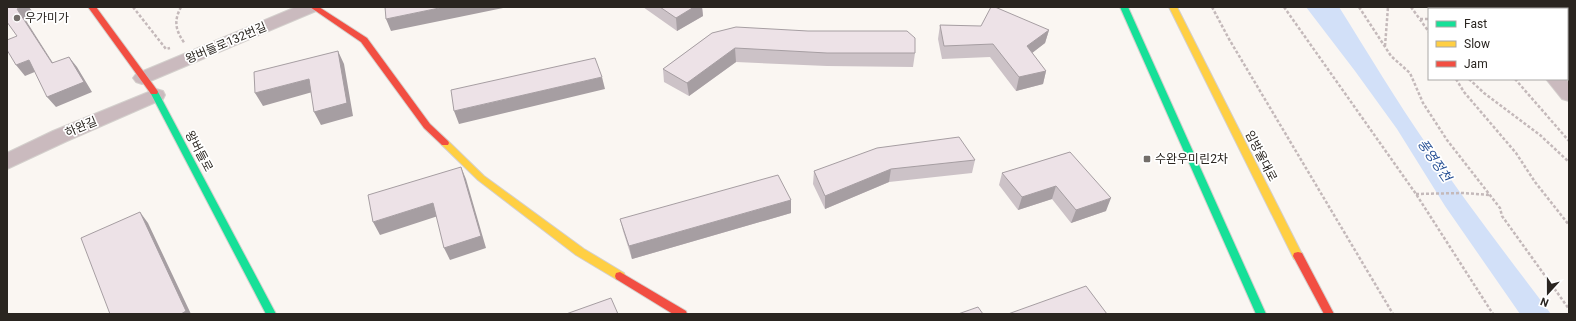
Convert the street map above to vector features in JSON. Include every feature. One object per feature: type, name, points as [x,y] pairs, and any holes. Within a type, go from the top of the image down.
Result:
[{"type":"main road","name":"왕버들로","points":[[92,7],[142,78],[156,95],[271,314]]},
{"type":"main road","points":[[314,7],[364,40],[427,126],[481,178],[580,252],[682,314]]},
{"type":"main road","points":[[1124,7],[1261,314]]},
{"type":"main road","name":"임방울대로","points":[[1173,7],[1285,231],[1329,314]]},
{"type":"street","name":"왕버들로132번길","points":[[142,78],[310,7]]},
{"type":"street","points":[[1556,80],[1569,95]]},
{"type":"street","name":"하완길","points":[[7,162],[60,136],[156,95]]},
{"type":"path","points":[[133,7],[166,49],[173,48]]},
{"type":"path","points":[[180,47],[186,46],[176,29],[175,24],[175,17],[181,7]]},
{"type":"path","points":[[1212,7],[1229,39],[1393,314]]},
{"type":"path","points":[[1284,7],[1416,194],[1493,314]]},
{"type":"path","points":[[1359,7],[1396,61],[1410,73],[1423,103],[1434,120],[1500,208],[1502,216],[1569,309]]},
{"type":"path","points":[[1385,46],[1388,7]]},
{"type":"path","points":[[1411,8],[1428,31]]},
{"type":"path","points":[[1420,19],[1428,19]]},
{"type":"path","points":[[1457,80],[1464,92],[1516,154],[1535,182],[1569,224]]},
{"type":"path","points":[[1470,80],[1489,97],[1540,135],[1569,162]]},
{"type":"path","points":[[1516,80],[1569,141]]},
{"type":"path","points":[[1416,194],[1463,193],[1491,196]]},
{"type":"water","name":"풍영정천","points":[[1306,7],[1339,7],[1404,111],[1442,167],[1551,314],[1520,314],[1445,206],[1397,129]]},
{"type":"building","points":[[7,7],[21,7],[17,9],[52,63],[69,57],[84,82],[47,97],[29,60],[16,65],[7,50],[7,40],[17,36],[7,22]]},
{"type":"building","points":[[385,7],[444,7],[386,19]]},
{"type":"building","points":[[660,7],[694,7],[676,18]]},
{"type":"building","points":[[991,7],[995,7],[1049,30],[1027,46],[1046,71],[1019,77],[993,44],[944,46],[940,25],[981,26]]},
{"type":"building","points":[[736,27],[808,31],[907,31],[915,38],[915,53],[827,53],[735,48],[687,83],[663,69],[712,33]]},
{"type":"building","points":[[338,51],[347,103],[314,112],[309,79],[255,93],[254,72]]},
{"type":"building","points":[[595,58],[602,77],[454,111],[451,90]]},
{"type":"building","points":[[959,137],[975,160],[891,169],[825,196],[814,171],[877,148]]},
{"type":"building","points":[[1070,152],[1111,198],[1076,210],[1056,186],[1022,197],[1002,173]]},
{"type":"building","points":[[461,167],[481,236],[444,248],[433,203],[373,222],[368,195]]},
{"type":"building","points":[[778,175],[791,200],[629,246],[620,219]]},
{"type":"building","points":[[140,212],[186,311],[181,314],[110,314],[81,238]]},
{"type":"building","points":[[1086,286],[1107,314],[1008,314]]},
{"type":"building","points":[[611,298],[618,314],[566,314]]},
{"type":"building","points":[[978,307],[983,314],[958,314]]},
{"type":"traffic: fast","points":[[1124,7],[1261,314]]},
{"type":"traffic: fast","points":[[154,92],[271,314]]},
{"type":"traffic: slow","points":[[1173,7],[1298,256]]},
{"type":"traffic: slow","points":[[445,143],[481,178],[580,252],[620,276]]},
{"type":"traffic: jam","points":[[92,7],[154,92]]},
{"type":"traffic: jam","points":[[314,7],[364,40],[427,126],[445,143]]},
{"type":"traffic: jam","points":[[1298,256],[1329,314]]},
{"type":"traffic: jam","points":[[620,276],[682,314]]},
{"type":"place","name":"우가미가","points":[[17,18]]},
{"type":"place","name":"수완우미린2차","points":[[1147,159]]}]
